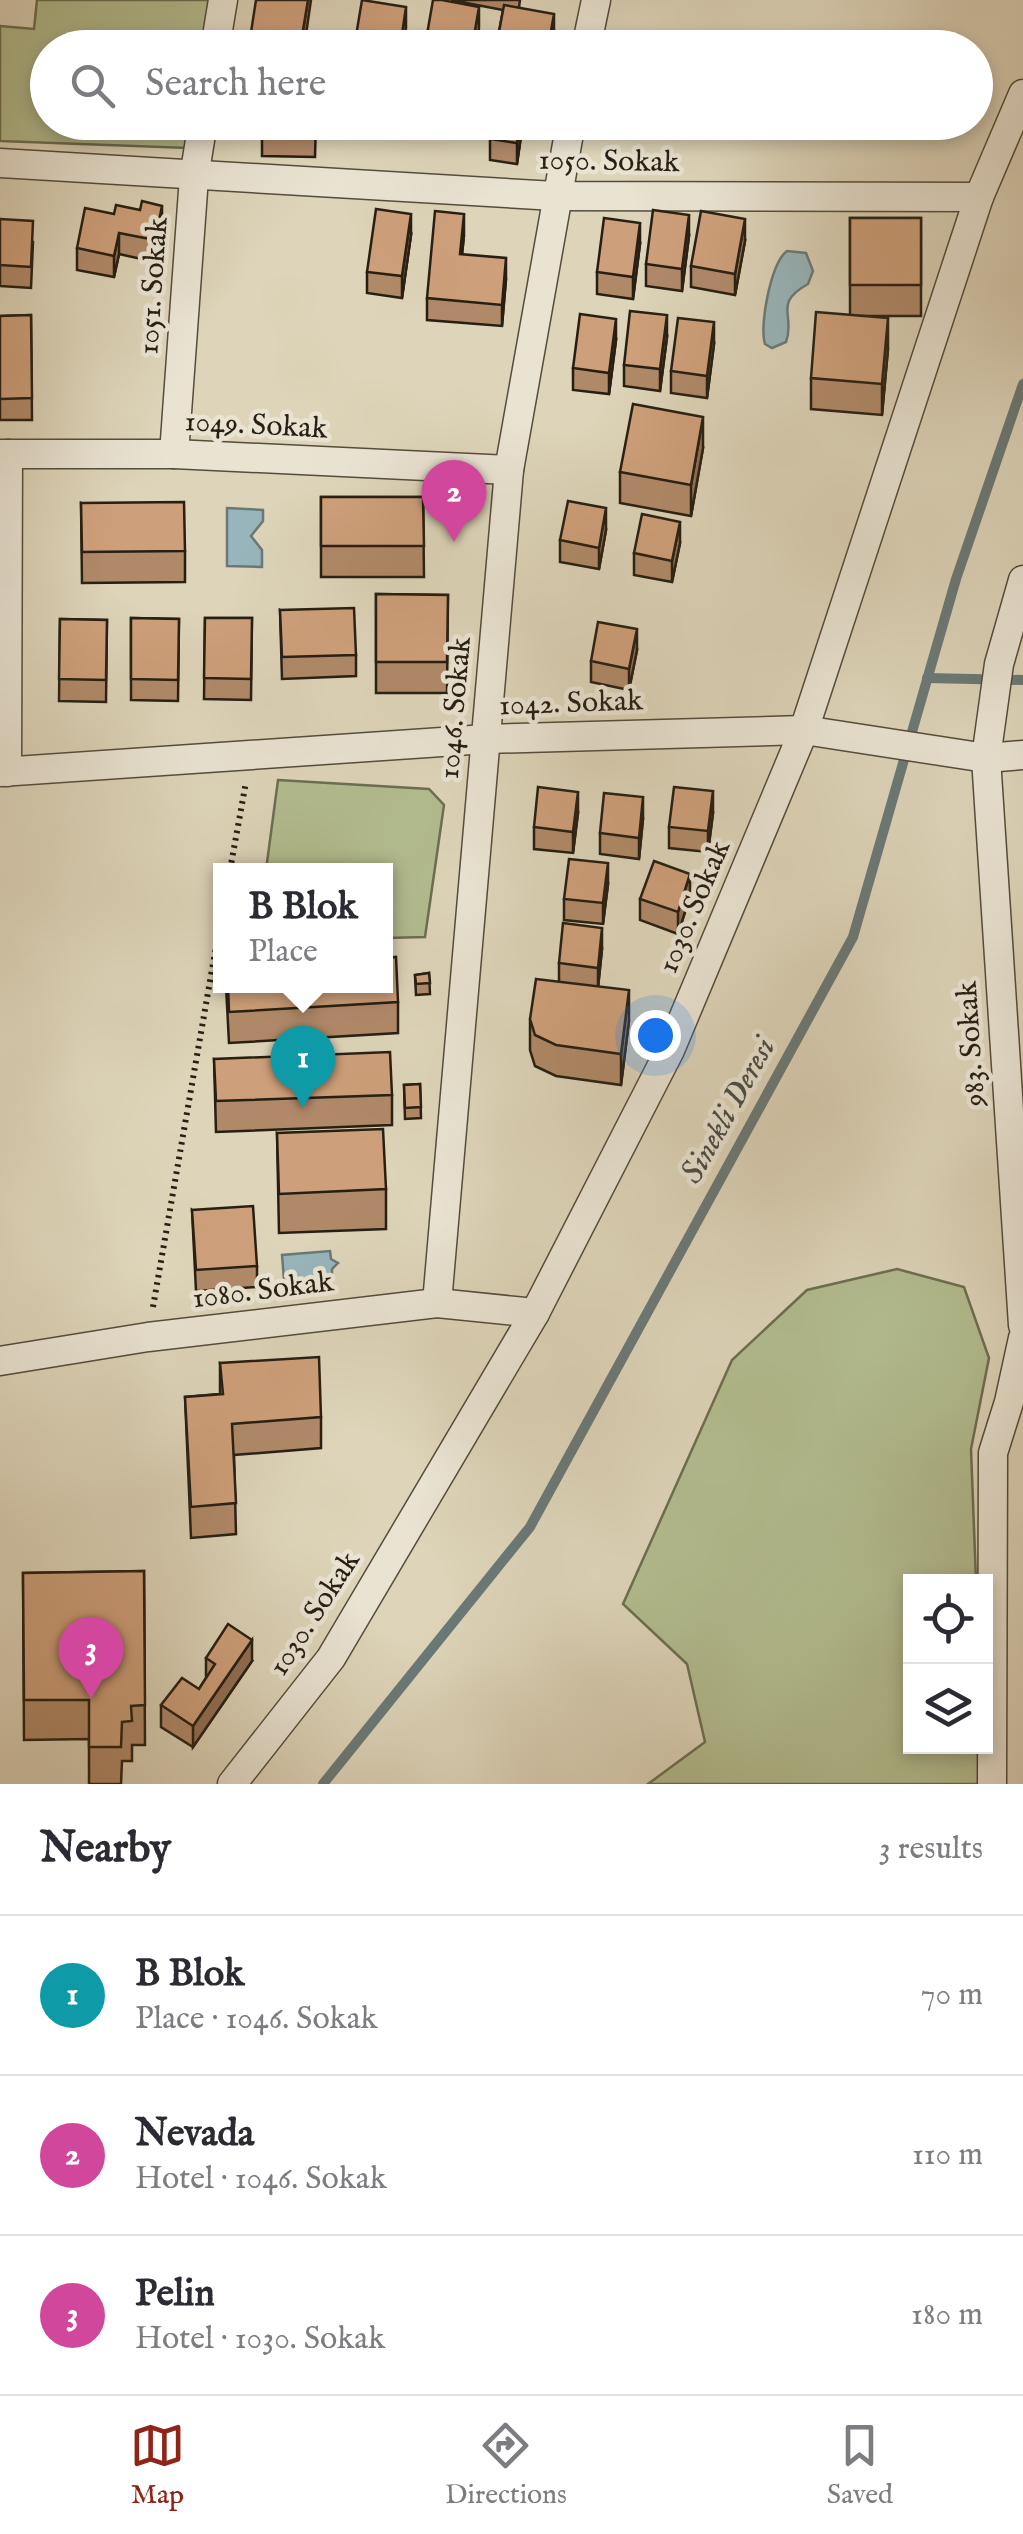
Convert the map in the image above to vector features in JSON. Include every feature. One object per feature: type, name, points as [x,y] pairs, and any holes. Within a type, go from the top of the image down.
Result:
[{"type":"street","points":[[218,30],[223,0]]},
{"type":"street","points":[[590,30],[596,0]]},
{"type":"street","name":"1030. Sokak","points":[[232,1784],[331,1658],[535,1312],[670,1050],[804,730],[979,197],[1023,94]]},
{"type":"street","name":"1051. Sokak","points":[[174,454],[194,176],[200,140]]},
{"type":"street","name":"1046. Sokak","points":[[437,1304],[509,470],[567,140]]},
{"type":"street","name":"1050. Sokak","points":[[0,164],[556,196],[979,197]]},
{"type":"street","points":[[4,454],[4,772]]},
{"type":"street","name":"1049. Sokak","points":[[4,454],[174,454],[509,470]]},
{"type":"street","name":"983. Sokak","points":[[1023,580],[1011,663],[986,758],[1023,1325]]},
{"type":"street","name":"1042. Sokak","points":[[4,772],[486,740],[804,730],[986,758],[1023,755]]},
{"type":"street","name":"1080. Sokak","points":[[0,1361],[148,1338],[437,1304],[535,1312]]},
{"type":"street","points":[[992,1784],[993,1453],[1016,1401],[1023,1338]]},
{"type":"path","points":[[231,863],[250,756]]},
{"type":"path","points":[[148,1338],[213,964]]},
{"type":"green space","points":[[37,0],[209,0],[205,30],[30,30],[30,140],[189,140],[188,148],[0,141],[0,26],[34,29]]},
{"type":"green space","points":[[278,780],[429,789],[444,805],[425,937],[393,938],[393,863],[267,863]]},
{"type":"green space","points":[[897,1269],[964,1287],[989,1358],[971,1449],[976,1574],[903,1574],[903,1754],[982,1754],[983,1784],[648,1784],[705,1742],[687,1664],[623,1604],[732,1360],[807,1290]]},
{"type":"water","points":[[787,251],[806,253],[813,271],[808,284],[788,304],[786,342],[772,348],[765,344],[765,309],[771,281]]},
{"type":"water","points":[[227,508],[263,510],[263,521],[251,536],[262,550],[262,567],[227,566]]},
{"type":"water","points":[[330,1251],[331,1259],[338,1263],[332,1276],[284,1280],[282,1255]]},
{"type":"building","points":[[256,0],[308,0],[303,30],[251,30]]},
{"type":"building","points":[[362,0],[406,7],[403,30],[357,30]]},
{"type":"building","points":[[433,0],[479,7],[475,30],[428,30]]},
{"type":"building","points":[[504,5],[554,14],[551,30],[499,30]]},
{"type":"building","points":[[142,201],[162,206],[155,240],[119,233],[114,256],[77,248],[85,208],[114,214],[116,205],[140,210]]},
{"type":"building","points":[[376,209],[411,214],[402,276],[367,272]]},
{"type":"building","points":[[653,210],[689,215],[682,269],[646,264]]},
{"type":"building","points":[[435,211],[464,214],[460,254],[506,258],[502,305],[427,298]]},
{"type":"building","points":[[701,211],[745,219],[735,274],[691,266]]},
{"type":"building","points":[[604,218],[640,223],[633,277],[597,272]]},
{"type":"building","points":[[850,218],[921,218],[921,285],[850,285]]},
{"type":"building","points":[[0,219],[33,221],[31,267],[0,265]]},
{"type":"building","points":[[630,311],[667,315],[660,369],[624,365]]},
{"type":"building","points":[[816,312],[888,318],[882,384],[811,378]]},
{"type":"building","points":[[580,314],[616,319],[609,373],[573,368]]},
{"type":"building","points":[[31,315],[32,398],[0,399],[0,316]]},
{"type":"building","points":[[678,318],[714,322],[707,376],[671,371]]},
{"type":"building","points":[[633,404],[703,417],[691,485],[620,472]]},
{"type":"building","points":[[321,497],[423,497],[424,546],[321,546]]},
{"type":"building","points":[[568,501],[606,508],[599,548],[560,540]]},
{"type":"building","points":[[184,502],[185,551],[82,552],[81,503]]},
{"type":"building","points":[[642,514],[680,522],[672,561],[634,553]]},
{"type":"building","points":[[376,594],[448,595],[447,662],[376,662]]},
{"type":"building","points":[[354,608],[356,655],[282,657],[280,610]]},
{"type":"building","points":[[131,618],[179,619],[178,680],[131,679]]},
{"type":"building","points":[[205,618],[252,618],[251,679],[204,678]]},
{"type":"building","points":[[60,619],[107,620],[106,680],[59,679]]},
{"type":"building","points":[[598,622],[637,629],[629,669],[591,661]]},
{"type":"building","points":[[538,787],[578,792],[573,832],[534,827]]},
{"type":"building","points":[[674,787],[713,791],[708,831],[669,827]]},
{"type":"building","points":[[604,793],[643,797],[639,838],[600,833]]},
{"type":"building","points":[[569,859],[608,863],[603,903],[564,899]]},
{"type":"building","points":[[654,861],[690,874],[678,912],[640,899]]},
{"type":"building","points":[[563,923],[602,928],[598,968],[559,963]]},
{"type":"building","points":[[396,957],[398,1002],[229,1012],[228,993],[393,993]]},
{"type":"building","points":[[429,973],[430,983],[416,984],[415,975]]},
{"type":"building","points":[[536,979],[629,990],[621,1054],[556,1045],[535,1035],[530,1019]]},
{"type":"building","points":[[390,1052],[392,1095],[216,1101],[214,1059]]},
{"type":"building","points":[[420,1084],[421,1107],[405,1108],[404,1085]]},
{"type":"building","points":[[383,1129],[386,1189],[279,1194],[277,1133]]},
{"type":"building","points":[[253,1206],[257,1266],[196,1270],[192,1210]]},
{"type":"building","points":[[319,1357],[321,1417],[232,1424],[236,1503],[191,1507],[185,1397],[223,1394],[220,1363]]},
{"type":"building","points":[[144,1571],[145,1705],[131,1706],[132,1721],[122,1722],[121,1747],[89,1747],[89,1700],[24,1700],[23,1573]]},
{"type":"building","points":[[228,1624],[252,1640],[193,1726],[161,1705],[182,1678],[199,1689],[215,1664],[206,1658]]},
{"type":"waterway","name":"Sinekli Deresi","points":[[323,1784],[530,1527],[853,937],[956,579],[1023,384]]},
{"type":"waterway","points":[[927,678],[1023,680]]},
{"type":"place","name":"Nevada","points":[[454,542]]},
{"type":"place","name":"B Blok","points":[[303,1108]]},
{"type":"place","name":"Pelin","points":[[91,1699]]}]
